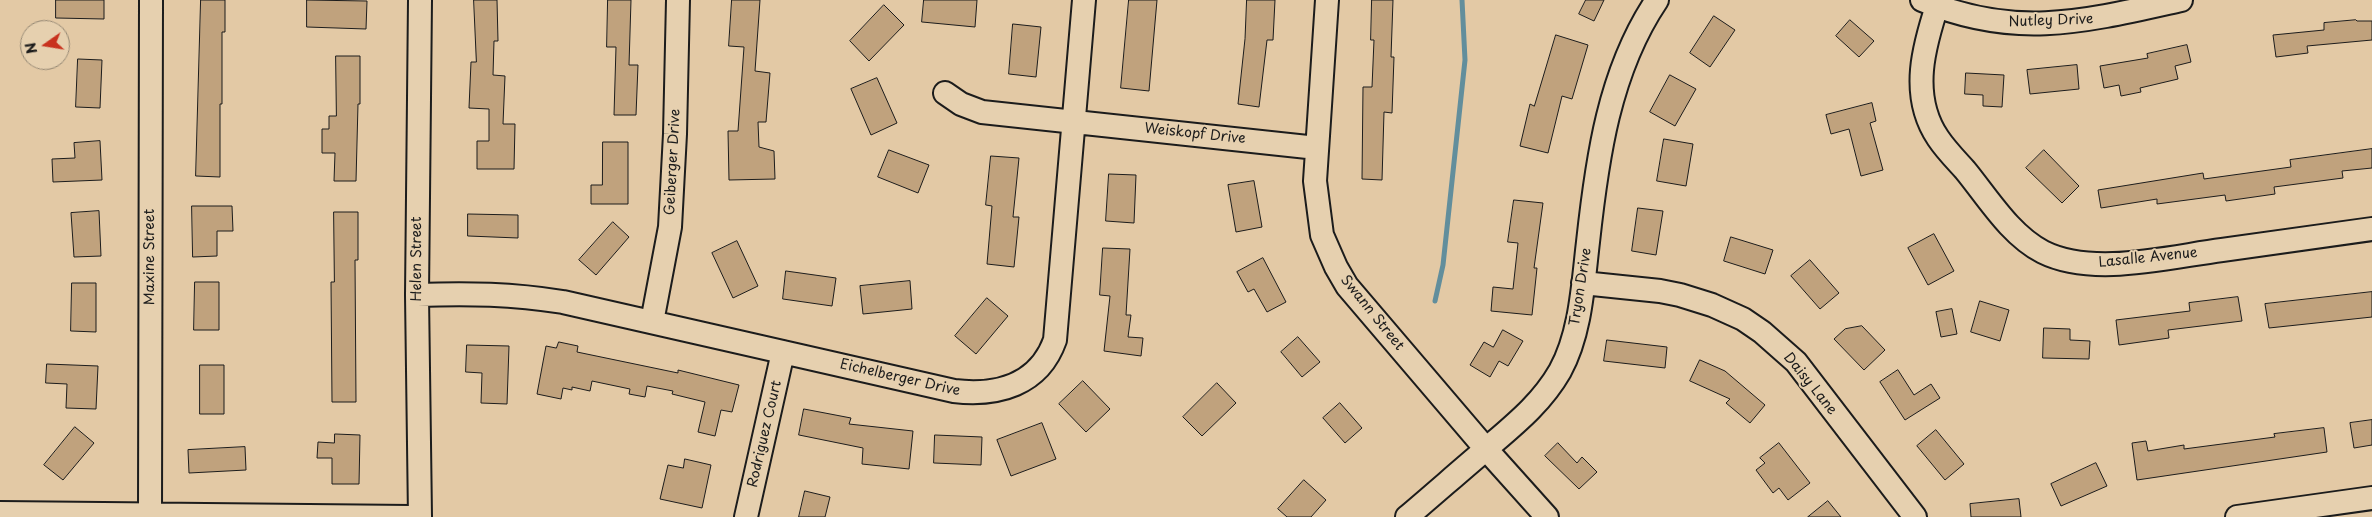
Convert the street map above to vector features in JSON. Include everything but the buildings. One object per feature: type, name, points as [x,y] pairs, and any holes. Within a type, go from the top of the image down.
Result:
[{"type":"street","name":"Maxine Street","points":[[150,515],[151,0]]},
{"type":"street","name":"Helen Street","points":[[420,0],[417,295],[420,517]]},
{"type":"street","name":"Geiberger Drive","points":[[652,322],[670,227],[675,134],[678,0]]},
{"type":"street","name":"Eichelberger Drive","points":[[417,295],[473,293],[518,295],[563,302],[954,391],[977,394],[999,391],[1030,376],[1046,360],[1055,340],[1084,0]]},
{"type":"street","name":"Swann Street","points":[[1327,0],[1314,181],[1322,235],[1336,267],[1347,286],[1486,449],[1547,517]]},
{"type":"street","name":"Tryon Drive","points":[[1407,517],[1536,406],[1558,375],[1570,347],[1581,305],[1596,166],[1606,122],[1632,47],[1658,0]]},
{"type":"street","name":"Nutley Drive","points":[[1932,2],[1965,16],[1998,23],[2032,24],[2100,18],[2181,0]]},
{"type":"street","name":"Lasalle Avenue","points":[[1932,2],[1921,73],[1922,96],[1928,118],[1938,138],[2016,231],[2042,252],[2064,260],[2086,263],[2122,263],[2372,230]]},
{"type":"street","name":"Weiskopf Drive","points":[[945,93],[961,104],[982,112],[1317,148]]},
{"type":"street","name":"Daisy Lane","points":[[1583,283],[1660,291],[1680,296],[1712,305],[1743,319],[1762,332],[1796,362],[1915,517]]},
{"type":"street","name":"Rodriguez Court","points":[[746,517],[783,352]]},
{"type":"street","points":[[2238,517],[2372,498]]},
{"type":"street","points":[[0,513],[411,517]]},
{"type":"waterway","points":[[1435,301],[1443,265],[1465,60],[1462,0]]}]
